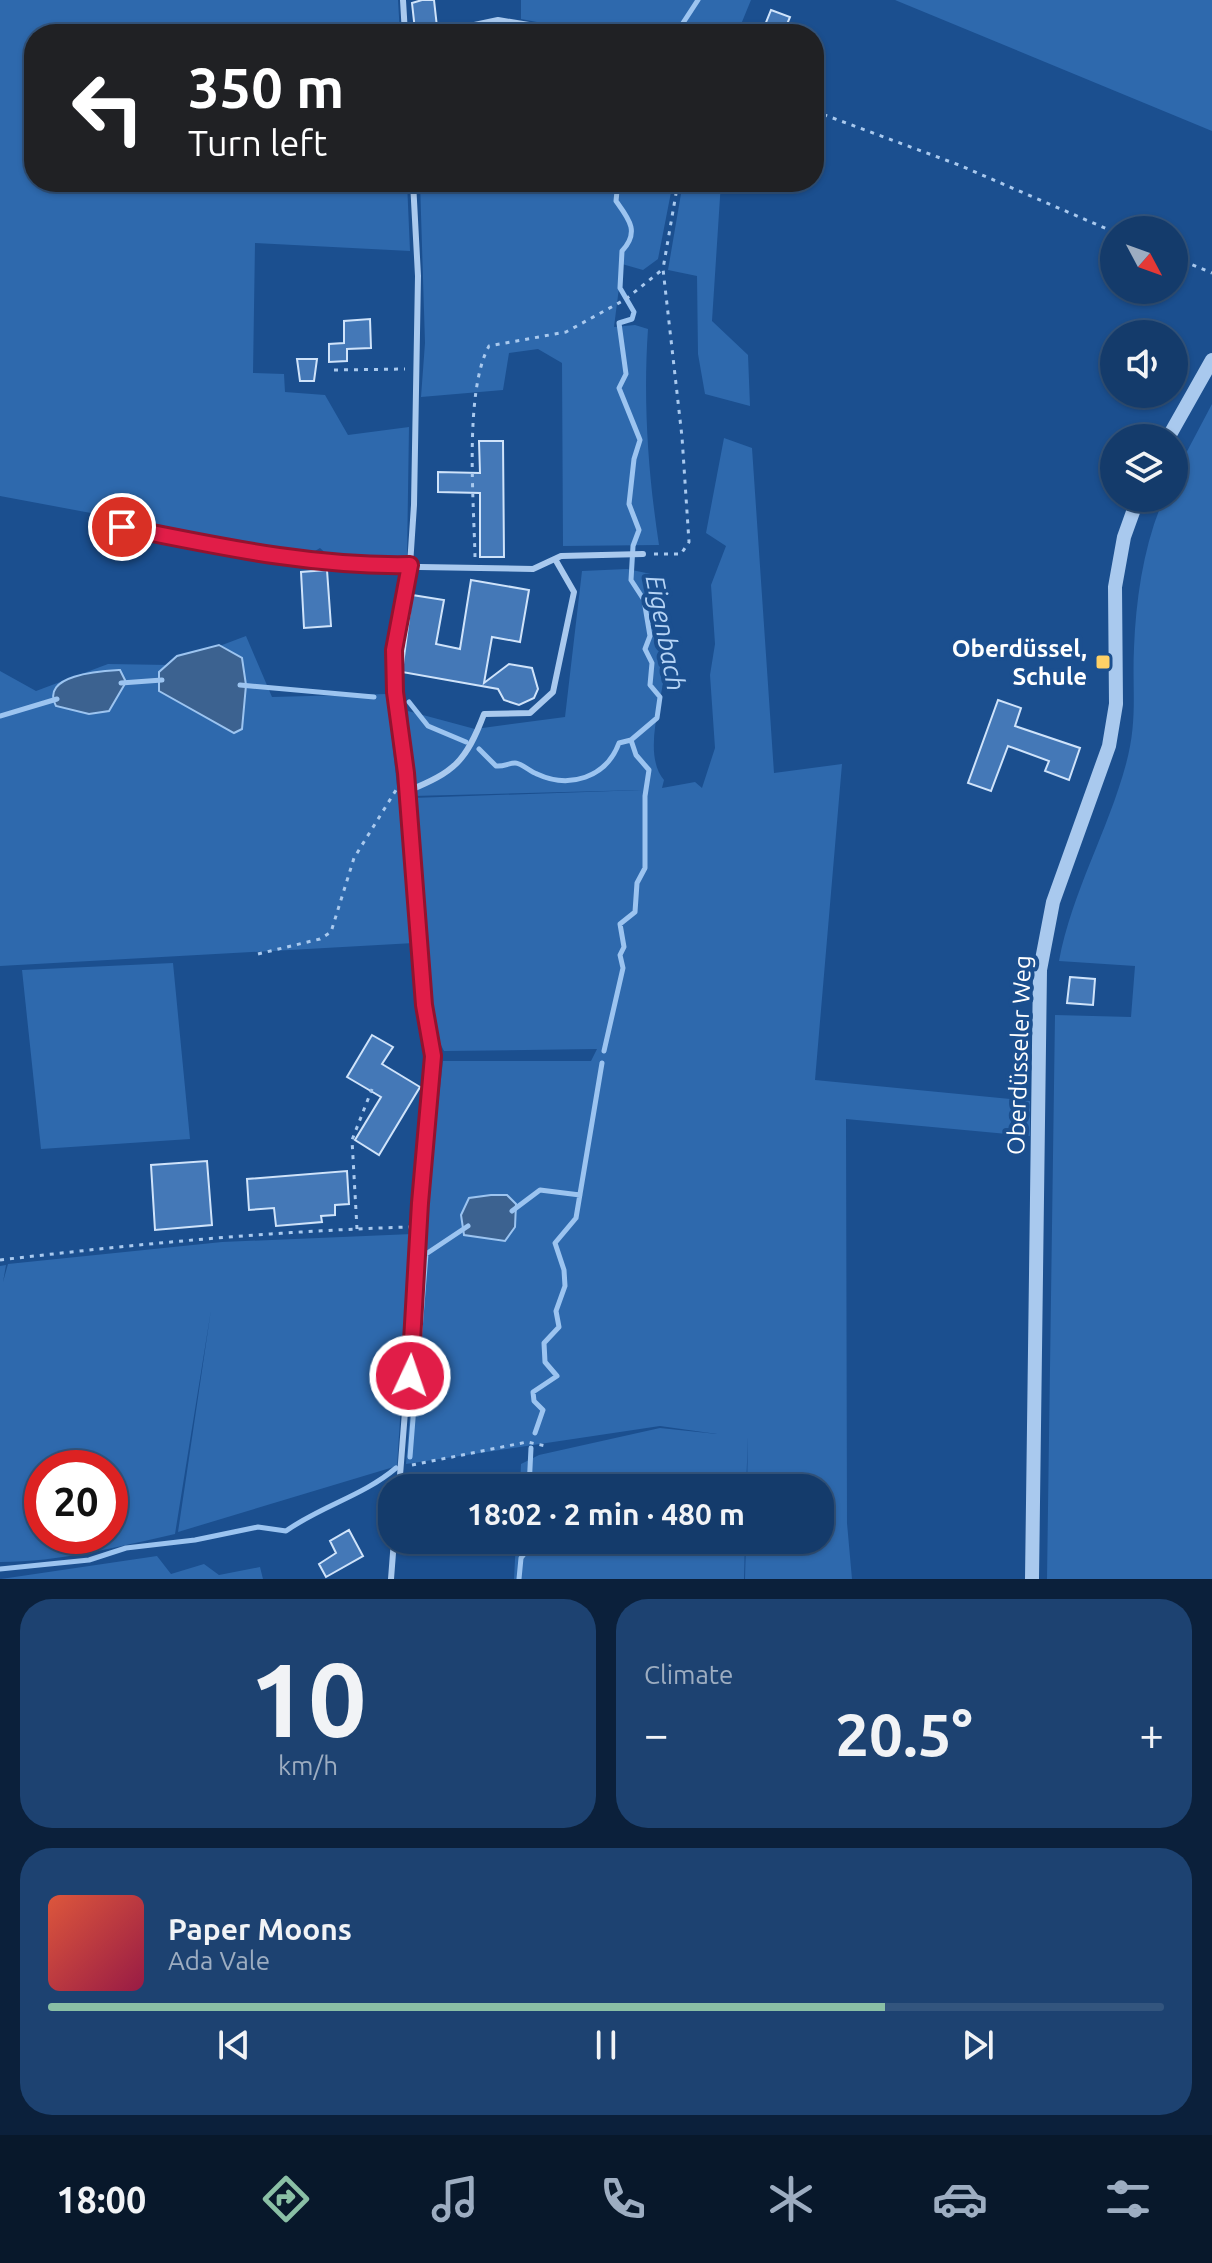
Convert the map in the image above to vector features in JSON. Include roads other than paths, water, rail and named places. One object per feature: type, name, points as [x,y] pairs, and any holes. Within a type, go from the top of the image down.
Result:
[{"type":"street","points":[[1176,424],[1212,360]]},
{"type":"street","name":"Oberdüsseler Weg","points":[[1032,1579],[1040,970],[1053,902],[1091,807],[1109,746],[1116,704],[1115,587],[1124,537],[1133,512]]},
{"type":"lane","points":[[403,0],[404,24]]},
{"type":"lane","points":[[479,24],[498,20],[523,24]]},
{"type":"lane","points":[[400,1474],[433,1056],[424,1005],[408,791],[395,692],[394,650],[410,565],[418,276],[414,192]]},
{"type":"lane","points":[[95,521],[286,559],[360,566],[533,569],[555,559],[643,554]]},
{"type":"lane","points":[[408,791],[443,777],[458,765],[484,714],[530,713],[553,692],[574,592],[555,559]]},
{"type":"lane","points":[[391,1579],[393,1554]]},
{"type":"waterway","name":"Eigenbach","points":[[682,24],[698,0]]},
{"type":"waterway","name":"Eigenbach","points":[[604,1051],[623,968],[620,955],[624,947],[620,924],[635,912],[637,883],[645,868],[645,796],[649,770],[636,755],[631,740],[657,718],[660,697],[650,685],[652,663],[645,649],[650,636],[644,600],[631,580],[633,546],[639,530],[629,504],[634,459],[640,440],[619,388],[626,374],[619,323],[632,319],[634,312],[620,288],[622,251],[630,238],[631,226],[616,201],[617,192]]},
{"type":"waterway","points":[[121,683],[162,680]]},
{"type":"waterway","points":[[240,685],[374,697]]},
{"type":"waterway","points":[[0,716],[57,699]]},
{"type":"waterway","points":[[409,702],[428,726],[466,742]]},
{"type":"waterway","points":[[479,749],[496,766],[518,763],[549,778],[574,780],[596,772],[613,755],[619,743],[631,740]]},
{"type":"waterway","name":"Eigenbach","points":[[535,1433],[543,1410],[534,1401],[533,1392],[557,1376],[545,1362],[544,1343],[559,1327],[556,1311],[565,1286],[564,1270],[555,1243],[576,1218],[602,1063]]},
{"type":"waterway","points":[[512,1211],[540,1190],[580,1195]]},
{"type":"waterway","points":[[410,1457],[426,1254],[468,1226]]},
{"type":"waterway","name":"Eigenbach","points":[[530,1474],[531,1448]]},
{"type":"waterway","points":[[0,1569],[89,1560],[126,1548],[195,1540],[258,1527],[286,1531],[370,1486],[396,1468]]},
{"type":"waterway","name":"Eigenbach","points":[[519,1579],[524,1554]]},
{"type":"place","name":"Oberdüssel, Schule","points":[[1103,662]]}]
